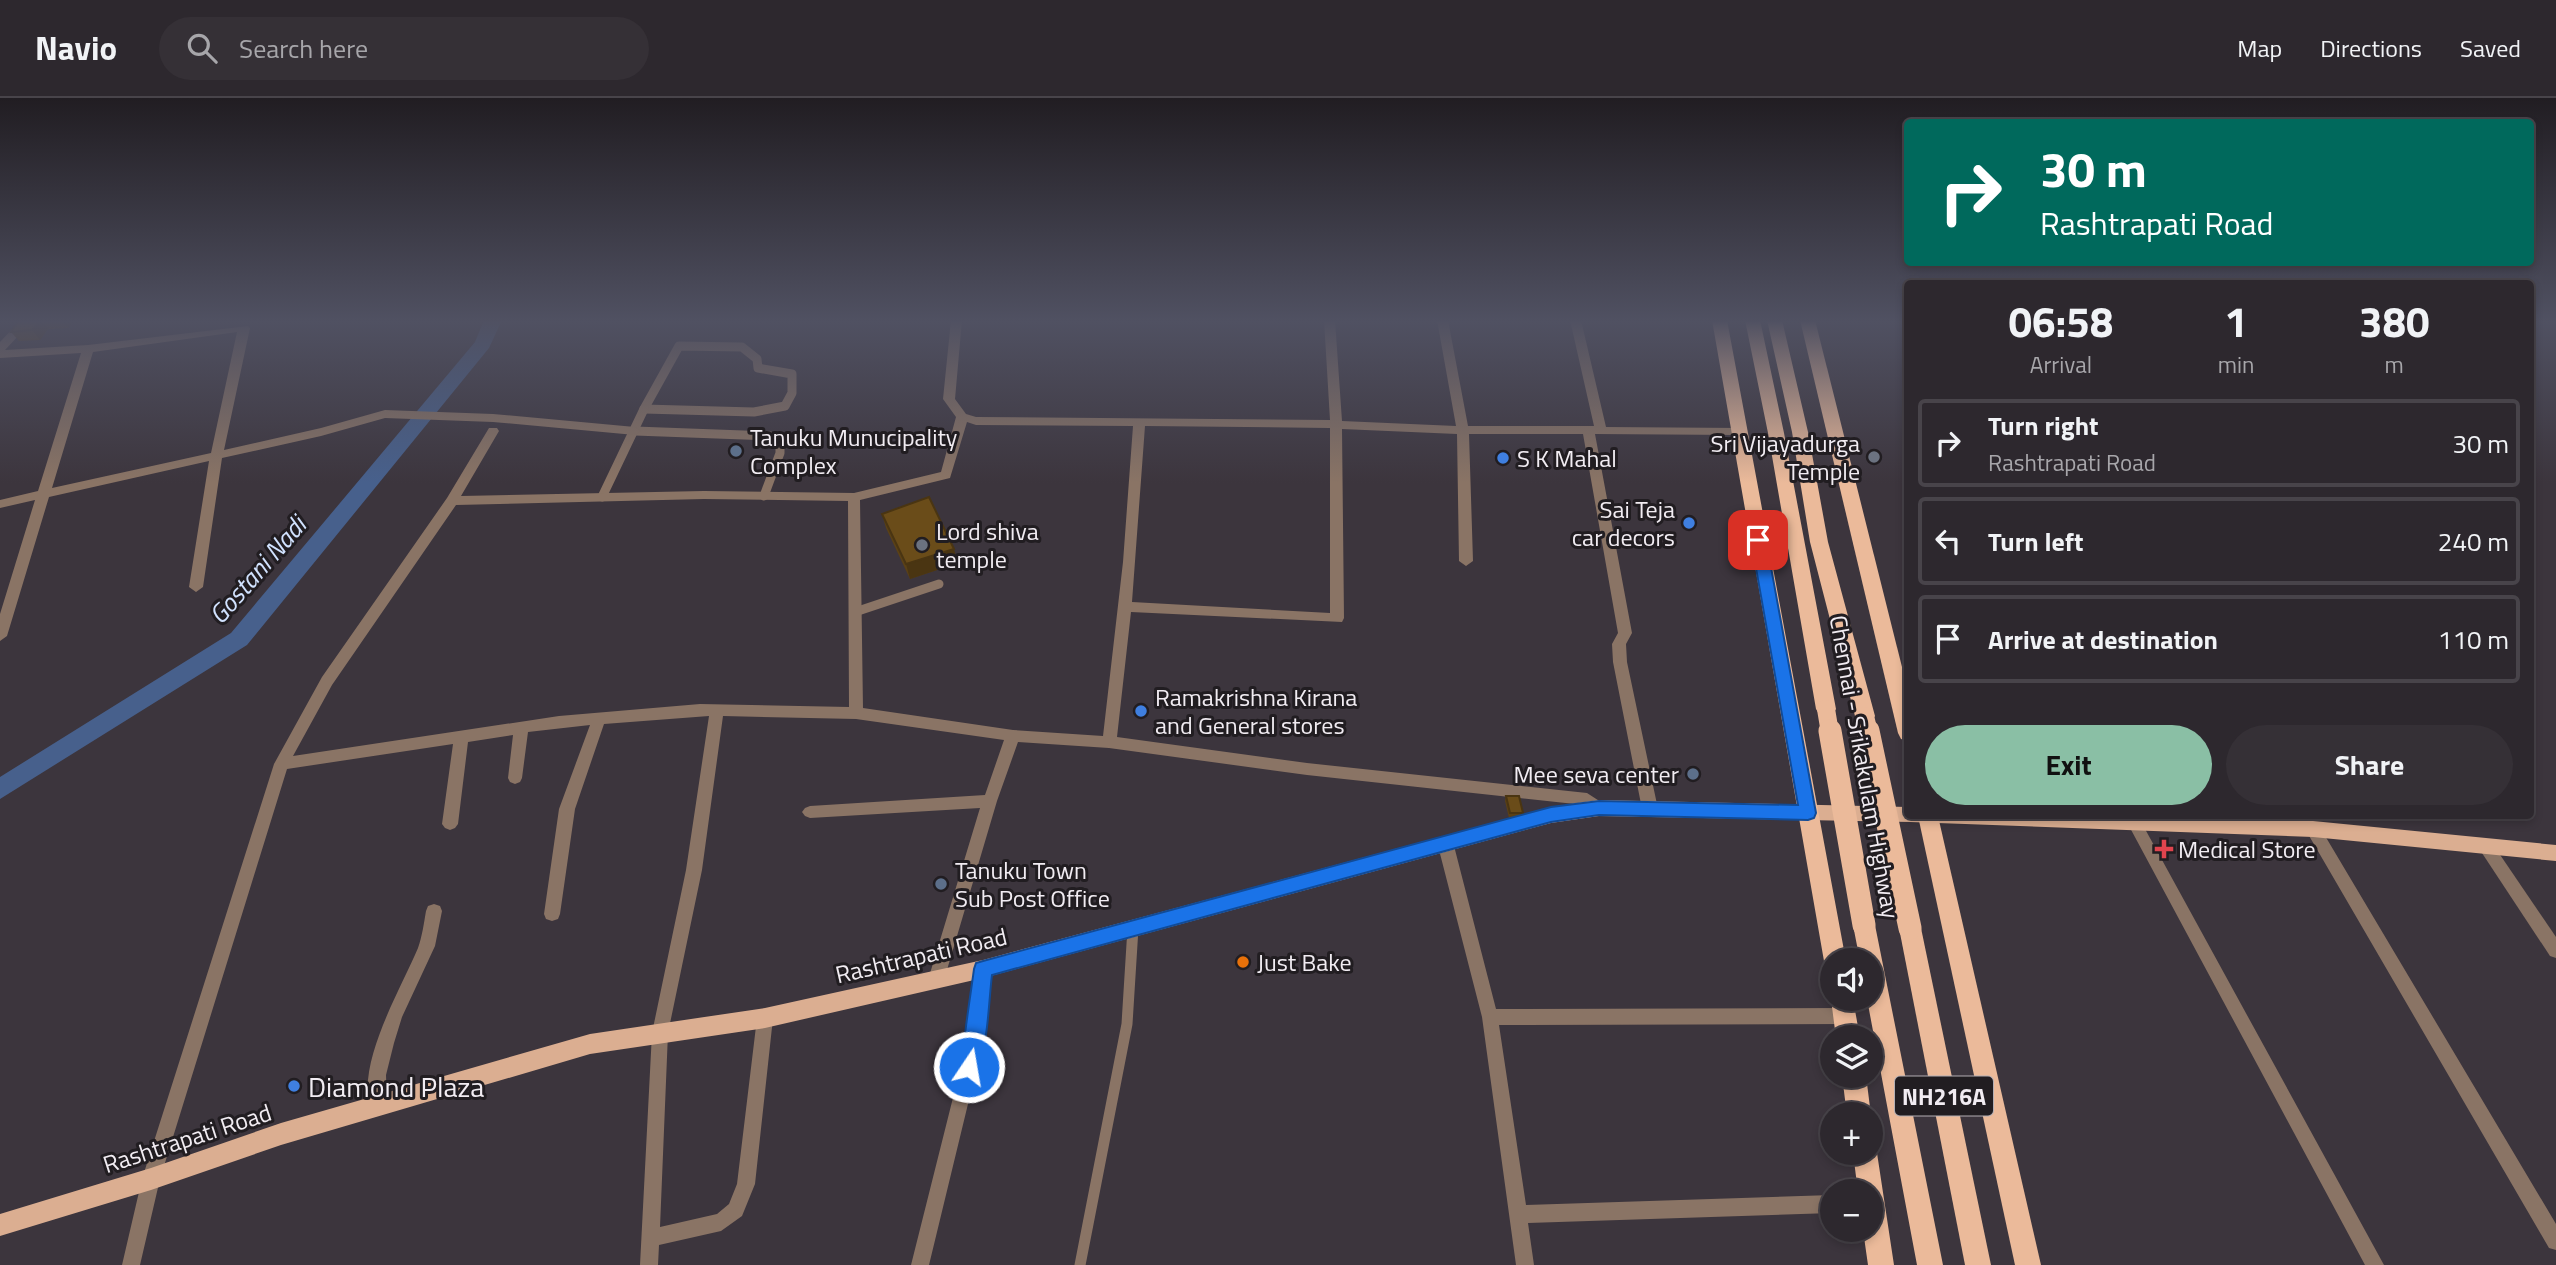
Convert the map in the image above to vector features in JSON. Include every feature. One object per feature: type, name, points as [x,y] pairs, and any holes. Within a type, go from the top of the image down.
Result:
[{"type":"highway","points":[[1728,374],[1833,948]]},
{"type":"highway","name":"Chennai - Srikakulam Highway","points":[[1764,374],[1779,447],[1864,925],[1930,1265]]},
{"type":"highway","name":"NH216A","points":[[1787,374],[1800,432],[1819,542],[1865,716],[1978,1265]]},
{"type":"highway","points":[[1820,374],[1904,717]]},
{"type":"highway","points":[[1929,819],[2028,1265]]},
{"type":"highway","points":[[1877,1242],[1881,1265]]},
{"type":"main road","name":"Rashtrapati Road","points":[[0,1225],[151,1179],[281,1134],[590,1044],[765,1018],[983,969],[1551,814],[1599,808],[1904,815]]},
{"type":"main road","points":[[2031,819],[2313,829],[2556,853]]},
{"type":"street","points":[[0,636],[80,374]]},
{"type":"street","points":[[196,587],[216,457],[234,374]]},
{"type":"street","points":[[951,374],[949,399],[962,417],[976,421],[1335,424],[1463,430],[1738,431]]},
{"type":"street","points":[[1124,607],[1337,618],[1333,374]]},
{"type":"street","points":[[1453,374],[1463,430],[1466,561]]},
{"type":"street","points":[[1585,374],[1625,633],[1619,645],[1620,662],[1650,809]]},
{"type":"street","points":[[0,504],[216,457],[385,414],[493,424],[635,431]]},
{"type":"street","points":[[452,501],[602,497],[854,498],[946,475],[962,417]]},
{"type":"street","points":[[1109,741],[1130,562],[1139,421]]},
{"type":"street","points":[[131,1265],[151,1179],[281,764],[327,681],[452,501],[493,424]]},
{"type":"street","points":[[854,498],[856,713]]},
{"type":"street","points":[[281,764],[599,719],[717,710],[856,713],[1013,736],[1109,741],[1307,769],[1587,799],[1599,808]]},
{"type":"street","points":[[649,1265],[660,1033],[694,870],[717,710]]},
{"type":"street","points":[[552,914],[567,809],[599,719]]},
{"type":"street","points":[[515,778],[521,728]]},
{"type":"street","points":[[936,980],[990,801],[1013,736]]},
{"type":"street","points":[[450,824],[461,737]]},
{"type":"street","points":[[810,812],[990,801]]},
{"type":"street","points":[[2134,822],[2375,1265]]},
{"type":"street","points":[[2313,829],[2556,1241]]},
{"type":"street","points":[[1445,842],[1490,1017],[1525,1265]]},
{"type":"street","points":[[2485,845],[2556,951]]},
{"type":"street","points":[[378,1107],[377,1075],[386,1043],[394,1016],[428,946],[434,911]]},
{"type":"street","points":[[919,1265],[975,1042],[983,969]]},
{"type":"street","points":[[1490,1017],[1845,1018]]},
{"type":"street","points":[[650,1238],[720,1222],[736,1210],[746,1184],[765,1018]]},
{"type":"street","points":[[1517,1214],[1820,1203]]},
{"type":"lane","points":[[602,497],[663,374]]},
{"type":"lane","points":[[644,409],[754,412],[785,406],[792,393],[792,374]]},
{"type":"lane","points":[[635,431],[770,436],[780,440],[779,453],[764,496]]},
{"type":"lane","points":[[855,612],[939,584]]},
{"type":"lane","points":[[1080,1265],[1127,1024],[1133,928]]},
{"type":"building","name":"Lord shiva temple","points":[[929,497],[954,549],[906,564],[882,514]]},
{"type":"building","points":[[1506,796],[1519,796],[1523,813],[1510,813]]},
{"type":"waterway","name":"Gostani Nadi","points":[[0,789],[239,639],[458,374]]},
{"type":"place","name":"Tanuku Munucipality Complex","points":[[736,451]]},
{"type":"place","name":"Sri Vijayadurga Temple","points":[[1874,457]]},
{"type":"place","name":"S K Mahal","points":[[1503,458]]},
{"type":"place","name":"Sai Teja car decors","points":[[1689,523]]},
{"type":"place","name":"Lord shiva temple","points":[[922,545]]},
{"type":"place","name":"Ramakrishna Kirana and General stores","points":[[1141,711]]},
{"type":"place","name":"Mee seva center","points":[[1693,774]]},
{"type":"place","name":"Medical Store","points":[[2164,849]]},
{"type":"place","name":"Tanuku Town Sub Post Office","points":[[941,884]]},
{"type":"place","name":"Just Bake","points":[[1243,962]]},
{"type":"place","name":"Diamond Plaza","points":[[294,1086]]},
{"type":"route","points":[[969,1067],[975,1042],[983,969],[1551,814],[1599,808],[1808,813],[1758,540]]}]
